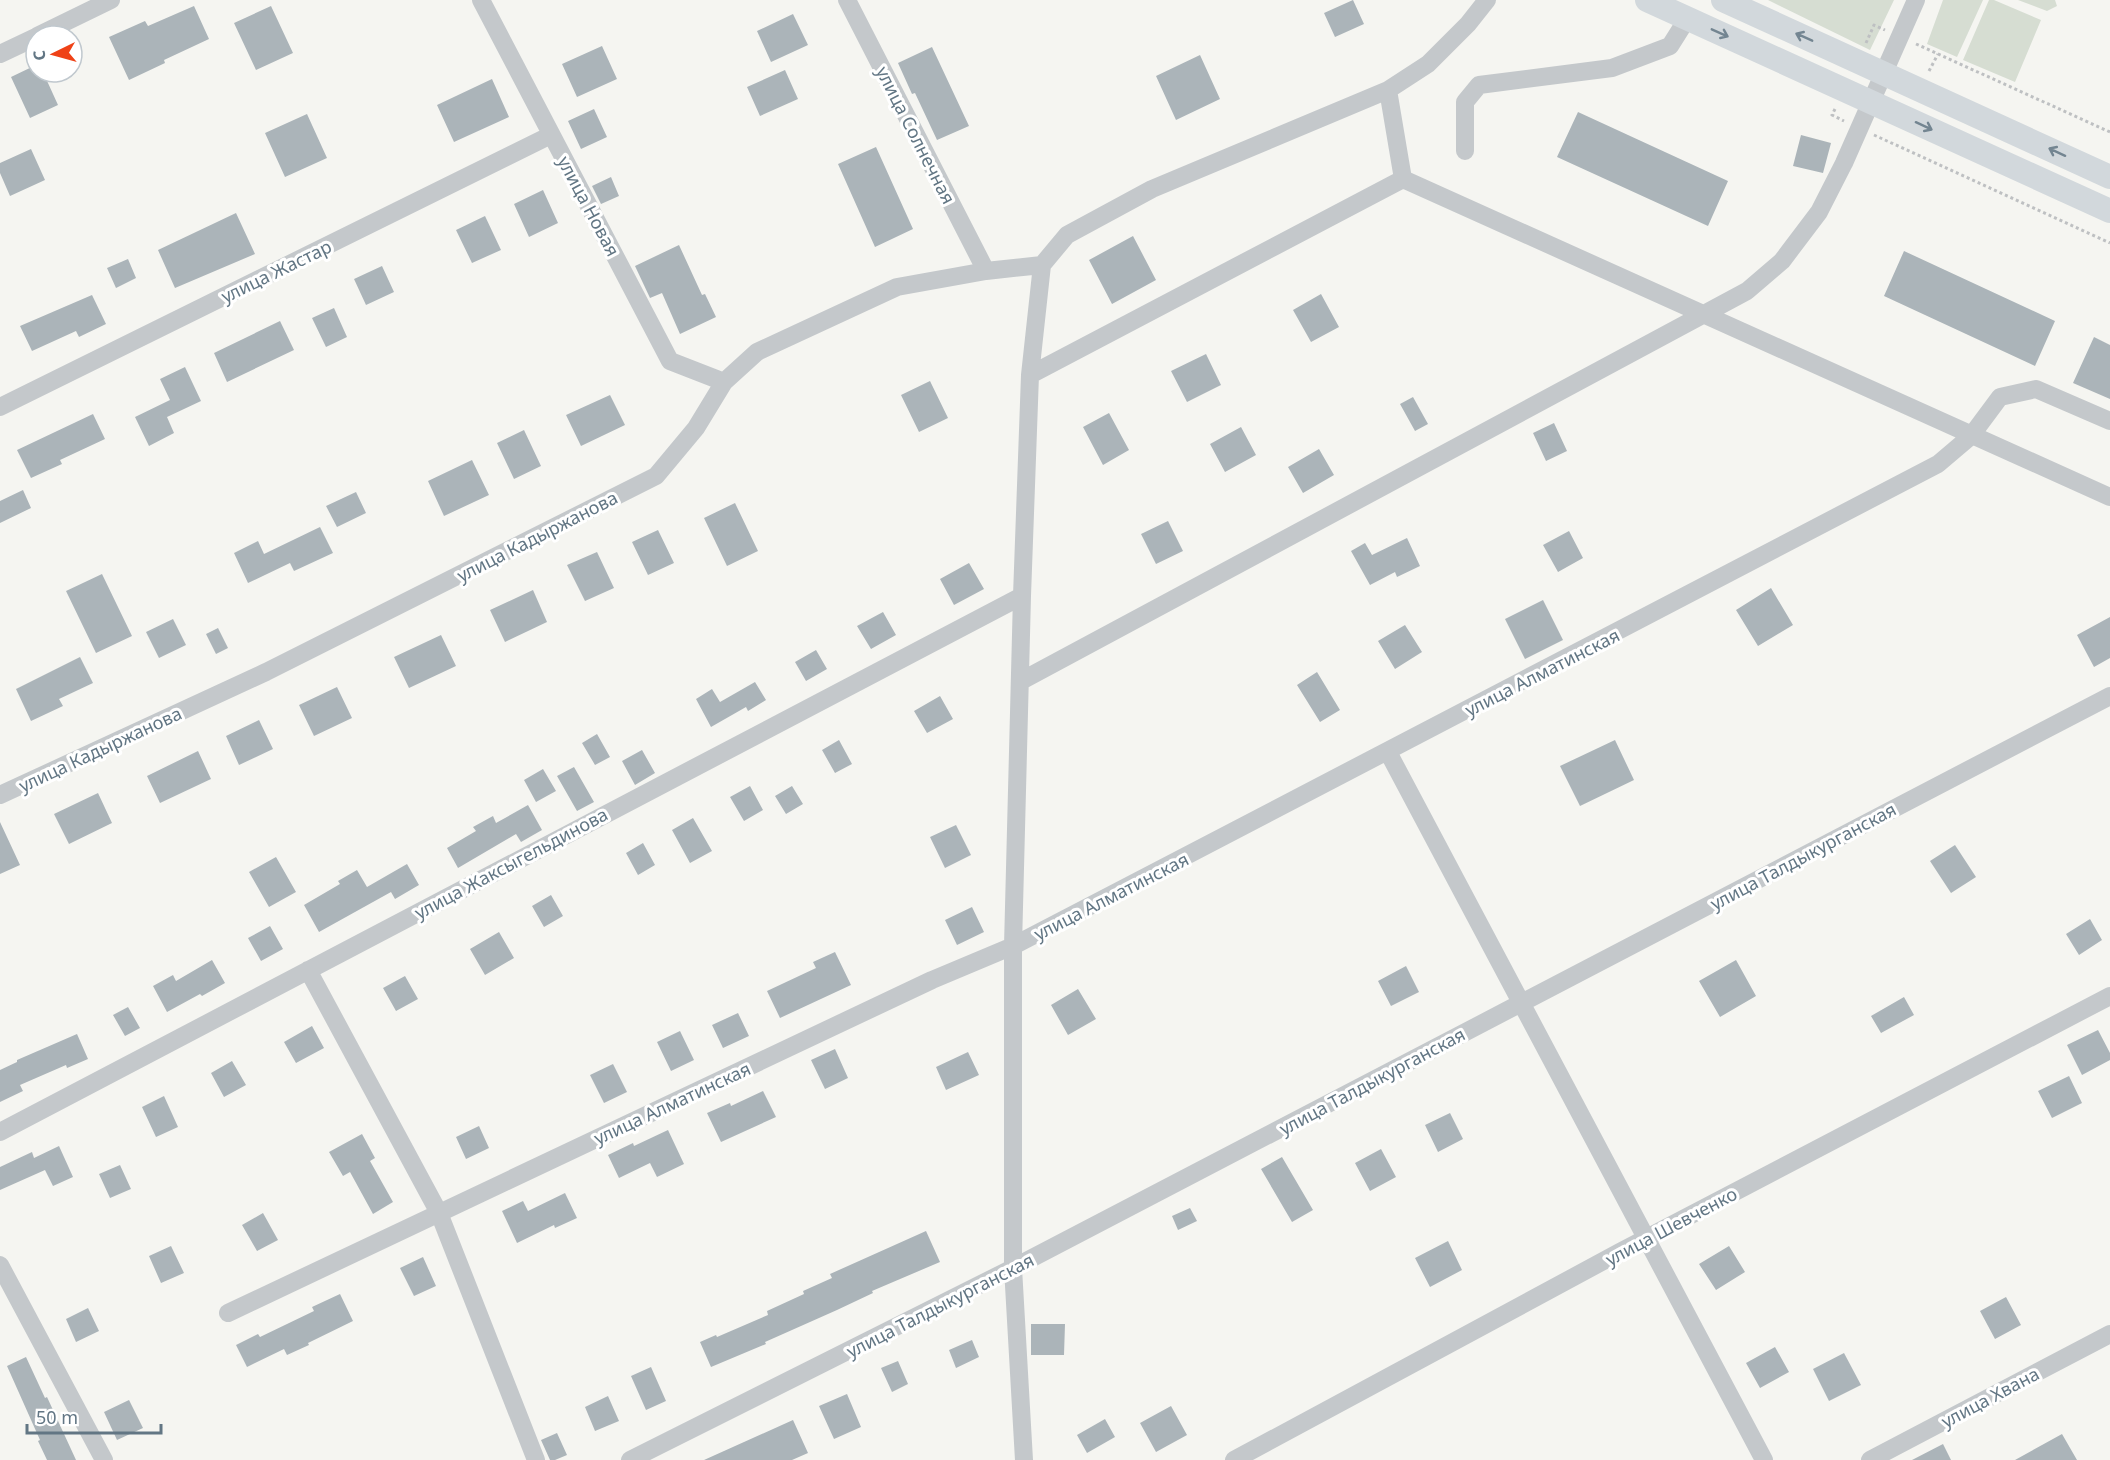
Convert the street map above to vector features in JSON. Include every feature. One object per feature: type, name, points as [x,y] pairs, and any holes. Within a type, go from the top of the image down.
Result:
[{"type":"main road","points":[[1647,0],[2110,211]]},
{"type":"main road","points":[[1723,0],[2110,177]]},
{"type":"street","points":[[62,24],[111,0]]},
{"type":"street","name":"улица Новая","points":[[481,0],[670,361],[724,382]]},
{"type":"street","name":"улица Солнечная","points":[[847,0],[986,271]]},
{"type":"street","points":[[1024,1460],[1013,1268],[1013,946],[1030,375],[1042,265],[1067,235],[1152,189],[1388,90],[1428,64],[1468,24],[1487,0]]},
{"type":"street","points":[[1021,681],[1747,291],[1782,261],[1819,213],[1916,0]]},
{"type":"street","points":[[1465,151],[1465,102],[1479,85],[1612,68],[1670,46],[1687,19]]},
{"type":"street","points":[[0,54],[24,42]]},
{"type":"street","points":[[1388,90],[1403,178]]},
{"type":"street","name":"улица Жастар","points":[[0,407],[552,135]]},
{"type":"street","points":[[1403,178],[2110,497]]},
{"type":"street","points":[[1030,375],[1403,178]]},
{"type":"street","name":"улица Кадыржанова","points":[[0,795],[266,672],[656,476],[696,428],[724,382],[758,352],[897,287],[986,271],[1042,265]]},
{"type":"street","name":"улица Алматинская","points":[[228,1312],[932,980],[1013,946],[1938,464],[1971,436],[2000,397],[2036,388],[2110,421]]},
{"type":"street","name":"улица Жаксыгельдинова","points":[[0,1132],[1022,596]]},
{"type":"street","name":"улица Талдыкурганская","points":[[630,1460],[1013,1268],[2110,696]]},
{"type":"street","points":[[1388,752],[1764,1460]]},
{"type":"street","points":[[308,970],[439,1213],[536,1460]]},
{"type":"street","name":"улица Шевченко","points":[[1234,1460],[1648,1238],[2110,996]]},
{"type":"street","points":[[0,1264],[104,1460]]},
{"type":"street","name":"улица Хвана","points":[[1870,1460],[2110,1334]]},
{"type":"path","points":[[1857,61],[1874,25],[2110,132]]},
{"type":"path","points":[[1859,128],[2110,243]]},
{"type":"shaded area","points":[[1768,0],[1894,0],[1870,50]]},
{"type":"shaded area","points":[[1943,0],[1983,0],[1957,57],[1927,44]]},
{"type":"shaded area","points":[[1989,0],[2041,20],[2015,82],[1963,60]]},
{"type":"shaded area","points":[[2018,0],[2055,0],[2057,6],[2047,11]]},
{"type":"building","points":[[1353,0],[1364,24],[1335,37],[1324,13]]},
{"type":"building","points":[[194,6],[209,39],[164,60],[165,63],[129,80],[109,37],[145,21],[148,26]]},
{"type":"building","points":[[271,6],[293,53],[256,70],[234,23]]},
{"type":"building","points":[[793,14],[808,45],[771,62],[757,31]]},
{"type":"building","points":[[602,46],[617,79],[577,97],[562,64]]},
{"type":"building","points":[[932,47],[969,126],[937,140],[898,63]]},
{"type":"building","points":[[1200,55],[1220,99],[1176,120],[1156,76]]},
{"type":"building","points":[[785,70],[798,99],[760,116],[747,87]]},
{"type":"building","points":[[24,71],[24,84],[48,84],[58,105],[30,118],[11,77]]},
{"type":"building","points":[[492,79],[509,117],[454,142],[437,105]]},
{"type":"building","points":[[594,109],[607,137],[581,149],[568,121]]},
{"type":"building","points":[[1578,112],[1728,181],[1708,226],[1557,157]]},
{"type":"building","points":[[307,114],[327,158],[285,177],[265,133]]},
{"type":"building","points":[[1801,135],[1831,143],[1823,173],[1793,166]]},
{"type":"building","points":[[876,147],[913,229],[875,247],[838,164]]},
{"type":"building","points":[[31,149],[45,180],[10,196],[0,173],[0,163]]},
{"type":"building","points":[[611,177],[619,196],[601,204],[592,186]]},
{"type":"building","points":[[543,190],[558,223],[529,237],[514,204]]},
{"type":"building","points":[[236,213],[255,254],[175,288],[158,250]]},
{"type":"building","points":[[485,216],[501,250],[472,263],[456,230]]},
{"type":"building","points":[[1133,236],[1156,280],[1112,304],[1089,260]]},
{"type":"building","points":[[679,245],[702,295],[705,294],[716,317],[680,334],[662,293],[650,298],[635,266]]},
{"type":"building","points":[[1904,251],[2055,321],[2035,366],[1884,296]]},
{"type":"building","points":[[128,259],[136,278],[116,288],[107,268]]},
{"type":"building","points":[[382,266],[394,292],[366,305],[354,279]]},
{"type":"building","points":[[1321,294],[1339,327],[1311,342],[1293,310]]},
{"type":"building","points":[[92,295],[106,324],[79,337],[76,331],[32,351],[20,326]]},
{"type":"building","points":[[334,308],[347,337],[326,347],[312,318]]},
{"type":"building","points":[[280,321],[294,350],[227,382],[214,353]]},
{"type":"building","points":[[2094,337],[2110,345],[2110,399],[2073,383]]},
{"type":"building","points":[[1206,354],[1221,385],[1187,402],[1171,371]]},
{"type":"building","points":[[185,367],[201,401],[167,417],[174,433],[149,446],[135,417],[170,400],[160,379]]},
{"type":"building","points":[[930,381],[948,418],[919,432],[901,395]]},
{"type":"building","points":[[610,395],[625,425],[581,446],[566,415]]},
{"type":"building","points":[[1413,397],[1428,424],[1415,431],[1400,404]]},
{"type":"building","points":[[1109,413],[1129,450],[1103,465],[1083,427]]},
{"type":"building","points":[[93,414],[105,439],[60,460],[62,464],[31,478],[17,450]]},
{"type":"building","points":[[1554,423],[1567,451],[1546,461],[1533,433]]},
{"type":"building","points":[[1241,427],[1256,455],[1225,472],[1210,444]]},
{"type":"building","points":[[524,430],[541,466],[514,479],[497,443]]},
{"type":"building","points":[[1319,449],[1334,475],[1303,493],[1288,467]]},
{"type":"building","points":[[472,460],[489,495],[444,516],[428,481]]},
{"type":"building","points":[[23,490],[31,508],[0,523],[0,501]]},
{"type":"building","points":[[356,492],[366,513],[337,527],[326,506]]},
{"type":"building","points":[[735,503],[758,551],[727,566],[704,518]]},
{"type":"building","points":[[1168,521],[1183,551],[1156,564],[1141,534]]},
{"type":"building","points":[[320,527],[333,553],[294,571],[290,563],[248,583],[234,553],[258,541],[264,554]]},
{"type":"building","points":[[658,530],[674,563],[648,575],[632,542]]},
{"type":"building","points":[[1569,531],[1583,558],[1558,572],[1543,545]]},
{"type":"building","points":[[1407,538],[1420,566],[1397,577],[1395,572],[1370,585],[1351,551],[1365,543],[1372,555]]},
{"type":"building","points":[[597,552],[614,588],[585,601],[567,565]]},
{"type":"building","points":[[969,563],[984,589],[954,605],[940,579]]},
{"type":"building","points":[[102,574],[132,636],[96,653],[66,591]]},
{"type":"building","points":[[1771,588],[1793,625],[1758,646],[1736,610]]},
{"type":"building","points":[[533,590],[547,622],[505,642],[490,610]]},
{"type":"building","points":[[1543,600],[1563,640],[1525,659],[1505,619]]},
{"type":"building","points":[[883,612],[896,635],[871,649],[857,626]]},
{"type":"building","points":[[2110,617],[2110,658],[2094,667],[2077,635]]},
{"type":"building","points":[[173,619],[186,645],[159,658],[146,632]]},
{"type":"building","points":[[1405,625],[1422,652],[1395,669],[1378,641]]},
{"type":"building","points":[[218,628],[228,648],[216,654],[206,634]]},
{"type":"building","points":[[441,635],[456,666],[409,688],[394,657]]},
{"type":"building","points":[[816,650],[827,669],[806,681],[795,662]]},
{"type":"building","points":[[80,657],[93,683],[59,699],[63,706],[31,721],[16,689]]},
{"type":"building","points":[[1317,672],[1340,710],[1320,722],[1297,685]]},
{"type":"building","points":[[755,682],[766,700],[748,711],[746,707],[711,727],[696,699],[712,689],[720,702]]},
{"type":"building","points":[[337,687],[352,718],[314,736],[299,705]]},
{"type":"building","points":[[940,696],[953,719],[927,733],[914,711]]},
{"type":"building","points":[[259,720],[273,749],[239,765],[226,736]]},
{"type":"building","points":[[597,734],[610,757],[595,765],[582,743]]},
{"type":"building","points":[[839,740],[852,764],[835,773],[822,750]]},
{"type":"building","points":[[1615,740],[1634,780],[1580,806],[1560,766]]},
{"type":"building","points":[[642,750],[655,773],[635,785],[622,761]]},
{"type":"building","points":[[198,751],[211,779],[160,803],[147,776]]},
{"type":"building","points":[[574,767],[594,802],[577,811],[557,776]]},
{"type":"building","points":[[543,769],[556,791],[536,802],[524,780]]},
{"type":"building","points":[[750,786],[763,810],[744,821],[730,797]]},
{"type":"building","points":[[792,786],[803,804],[786,814],[775,796]]},
{"type":"building","points":[[98,793],[112,823],[69,844],[54,814]]},
{"type":"building","points":[[528,805],[542,830],[521,842],[516,834],[458,868],[447,848],[476,831],[473,827],[493,816],[496,823]]},
{"type":"building","points":[[693,818],[712,851],[690,863],[672,830]]},
{"type":"building","points":[[0,822],[20,865],[0,874]]},
{"type":"building","points":[[956,825],[971,855],[945,868],[930,837]]},
{"type":"building","points":[[643,843],[655,865],[638,875],[626,853]]},
{"type":"building","points":[[1955,845],[1976,877],[1951,893],[1930,861]]},
{"type":"building","points":[[276,857],[296,892],[269,907],[249,872]]},
{"type":"building","points":[[407,864],[419,885],[395,899],[391,892],[319,932],[304,905],[340,884],[338,881],[357,870],[367,887]]},
{"type":"building","points":[[551,895],[563,916],[544,927],[532,906]]},
{"type":"building","points":[[972,907],[984,932],[957,945],[945,920]]},
{"type":"building","points":[[2090,919],[2102,940],[2079,955],[2066,934]]},
{"type":"building","points":[[270,926],[283,949],[261,961],[248,938]]},
{"type":"building","points":[[499,932],[514,958],[485,975],[470,949]]},
{"type":"building","points":[[835,952],[851,985],[780,1018],[767,991],[816,968],[813,962]]},
{"type":"building","points":[[212,960],[225,983],[167,1012],[153,986],[173,975],[176,981]]},
{"type":"building","points":[[1736,960],[1756,996],[1720,1017],[1699,981]]},
{"type":"building","points":[[1406,966],[1419,992],[1391,1006],[1378,981]]},
{"type":"building","points":[[405,976],[418,999],[396,1011],[383,988]]},
{"type":"building","points":[[1078,989],[1096,1019],[1068,1035],[1051,1005]]},
{"type":"building","points":[[1904,997],[1914,1015],[1881,1033],[1871,1016]]},
{"type":"building","points":[[128,1007],[140,1028],[125,1036],[113,1015]]},
{"type":"building","points":[[738,1013],[749,1036],[723,1048],[712,1025]]},
{"type":"building","points":[[312,1026],[324,1048],[296,1063],[284,1042]]},
{"type":"building","points":[[2098,1030],[2110,1053],[2110,1060],[2082,1075],[2067,1045]]},
{"type":"building","points":[[680,1031],[694,1060],[671,1071],[657,1042]]},
{"type":"building","points":[[77,1034],[88,1059],[67,1068],[66,1065],[20,1085],[23,1091],[0,1102],[0,1070],[17,1060]]},
{"type":"building","points":[[835,1049],[848,1078],[825,1089],[811,1060]]},
{"type":"building","points":[[968,1052],[979,1075],[946,1090],[936,1067]]},
{"type":"building","points":[[232,1061],[246,1085],[224,1097],[211,1073]]},
{"type":"building","points":[[613,1064],[627,1092],[604,1103],[590,1075]]},
{"type":"building","points":[[2069,1076],[2082,1103],[2052,1118],[2038,1091]]},
{"type":"building","points":[[763,1091],[776,1117],[721,1142],[707,1113],[730,1103],[731,1106]]},
{"type":"building","points":[[164,1096],[178,1127],[156,1137],[142,1107]]},
{"type":"building","points":[[1450,1113],[1463,1139],[1438,1152],[1425,1125]]},
{"type":"building","points":[[479,1126],[489,1148],[466,1159],[456,1137]]},
{"type":"building","points":[[668,1130],[684,1164],[657,1177],[650,1163],[619,1178],[608,1155]]},
{"type":"building","points":[[362,1134],[375,1158],[370,1161],[393,1202],[373,1214],[350,1172],[343,1176],[329,1152]]},
{"type":"building","points":[[59,1146],[73,1177],[53,1186],[45,1170],[0,1190],[0,1167],[32,1152],[34,1158]]},
{"type":"building","points":[[1381,1149],[1396,1177],[1370,1191],[1355,1163]]},
{"type":"building","points":[[1282,1157],[1313,1210],[1292,1222],[1261,1169]]},
{"type":"building","points":[[120,1165],[131,1189],[110,1198],[99,1174]]},
{"type":"building","points":[[565,1193],[577,1218],[555,1228],[554,1225],[517,1243],[502,1211],[523,1201],[528,1211]]},
{"type":"building","points":[[1190,1208],[1197,1221],[1178,1230],[1172,1216]]},
{"type":"building","points":[[263,1213],[278,1240],[257,1251],[242,1225]]},
{"type":"building","points":[[926,1231],[940,1262],[872,1291],[873,1293],[765,1342],[766,1344],[711,1367],[700,1342],[768,1315],[767,1311],[832,1278],[830,1274]]},
{"type":"building","points":[[1448,1241],[1462,1270],[1430,1287],[1415,1258]]},
{"type":"building","points":[[171,1246],[184,1273],[161,1283],[149,1256]]},
{"type":"building","points":[[1729,1246],[1745,1272],[1716,1290],[1699,1264]]},
{"type":"building","points":[[423,1257],[436,1286],[414,1296],[400,1268]]},
{"type":"building","points":[[340,1294],[353,1321],[287,1355],[284,1349],[247,1367],[236,1345],[258,1334],[260,1337],[314,1311],[312,1307]]},
{"type":"building","points":[[2006,1297],[2021,1325],[1995,1339],[1980,1311]]},
{"type":"building","points":[[88,1308],[99,1331],[76,1342],[66,1319]]},
{"type":"building","points":[[1031,1324],[1065,1324],[1064,1355],[1031,1355]]},
{"type":"building","points":[[972,1340],[979,1357],[956,1368],[949,1350]]},
{"type":"building","points":[[1775,1347],[1789,1372],[1760,1388],[1746,1363]]},
{"type":"building","points":[[1844,1353],[1861,1385],[1829,1401],[1813,1369]]},
{"type":"building","points":[[26,1357],[76,1460],[47,1460],[7,1366]]},
{"type":"building","points":[[898,1361],[908,1384],[892,1392],[881,1368]]},
{"type":"building","points":[[651,1367],[666,1401],[646,1410],[631,1376]]},
{"type":"building","points":[[847,1394],[861,1427],[834,1439],[819,1406]]},
{"type":"building","points":[[608,1396],[619,1421],[595,1431],[585,1407]]},
{"type":"building","points":[[129,1400],[143,1428],[117,1440],[104,1412]]},
{"type":"building","points":[[1171,1406],[1187,1435],[1156,1452],[1140,1423]]},
{"type":"building","points":[[1105,1419],[1115,1437],[1087,1453],[1077,1435]]},
{"type":"building","points":[[793,1420],[808,1453],[792,1460],[704,1460]]},
{"type":"building","points":[[557,1433],[567,1455],[550,1460],[541,1440]]},
{"type":"building","points":[[2062,1434],[2077,1460],[2015,1460]]},
{"type":"building","points":[[1943,1444],[1951,1460],[1912,1460]]}]
